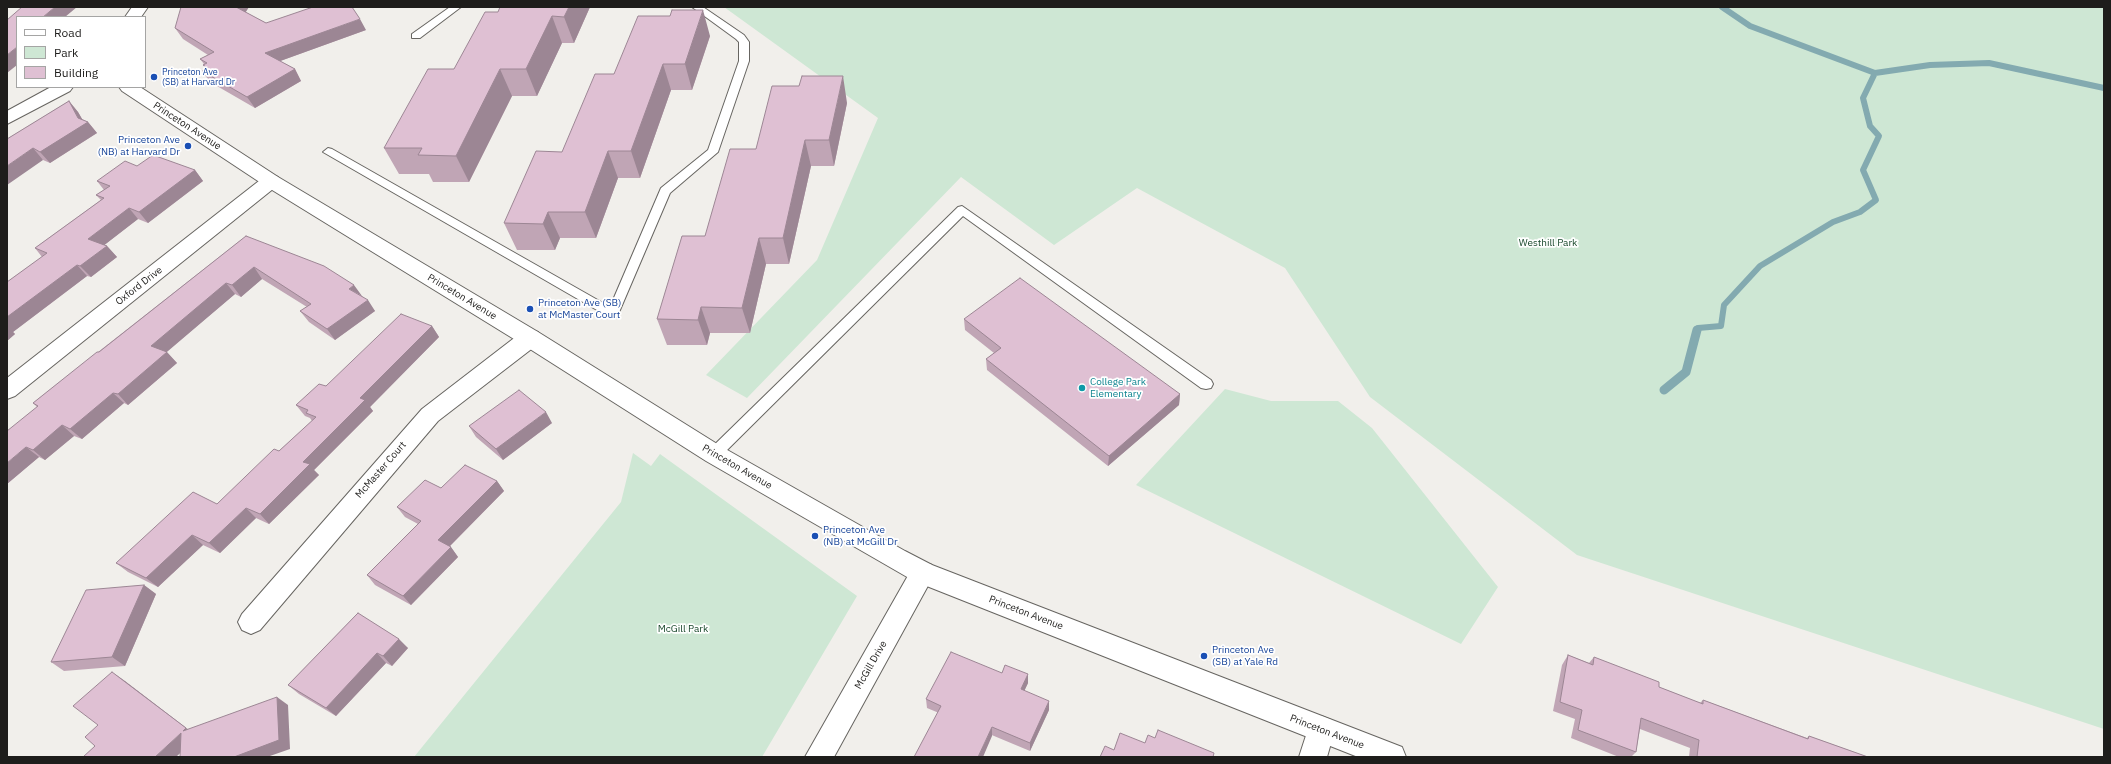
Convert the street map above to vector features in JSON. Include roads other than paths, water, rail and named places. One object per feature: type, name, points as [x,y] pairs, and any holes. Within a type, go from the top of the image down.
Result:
[{"type":"street","points":[[134,16],[140,7]]},
{"type":"street","points":[[7,118],[62,88]]},
{"type":"street","name":"Princeton Avenue","points":[[130,88],[271,181],[530,338],[714,454],[889,555],[924,573],[1392,757]]},
{"type":"street","name":"Oxford Drive","points":[[7,390],[271,181]]},
{"type":"street","name":"McMaster Court","points":[[251,622],[430,415],[530,338]]},
{"type":"street","name":"McGill Drive","points":[[819,757],[924,573]]},
{"type":"street","points":[[1313,757],[1321,729]]},
{"type":"lane","points":[[416,36],[456,7]]},
{"type":"lane","points":[[328,152],[613,314],[665,191],[713,152],[744,61],[744,42],[740,37],[697,7]]},
{"type":"lane","points":[[714,454],[962,210],[1206,384]]},
{"type":"waterway","points":[[1722,7],[1750,26],[1875,73]]},
{"type":"waterway","points":[[1875,73],[1930,65],[1989,63],[2104,88]]},
{"type":"waterway","points":[[1697,331],[1698,328],[1721,326],[1724,305],[1760,266],[1833,222],[1860,212],[1876,200],[1863,170],[1879,136],[1870,126],[1863,98],[1875,73]]},
{"type":"waterway","points":[[1664,390],[1686,372],[1697,330]]},
{"type":"place","name":"Princeton Ave (SB) at Harvard Dr","points":[[154,77]]},
{"type":"place","name":"Princeton Ave (NB) at Harvard Dr","points":[[188,146]]},
{"type":"place","name":"Princeton Ave (SB) at McMaster Court","points":[[530,309]]},
{"type":"place","name":"College Park Elementary","points":[[1082,388]]},
{"type":"place","name":"Princeton Ave (NB) at McGill Dr","points":[[815,536]]},
{"type":"place","name":"Princeton Ave (SB) at Yale Rd","points":[[1204,656]]},
{"type":"park label","name":"Westhill Park","points":[[1548,243]]},
{"type":"park label","name":"McGill Park","points":[[683,629]]}]
